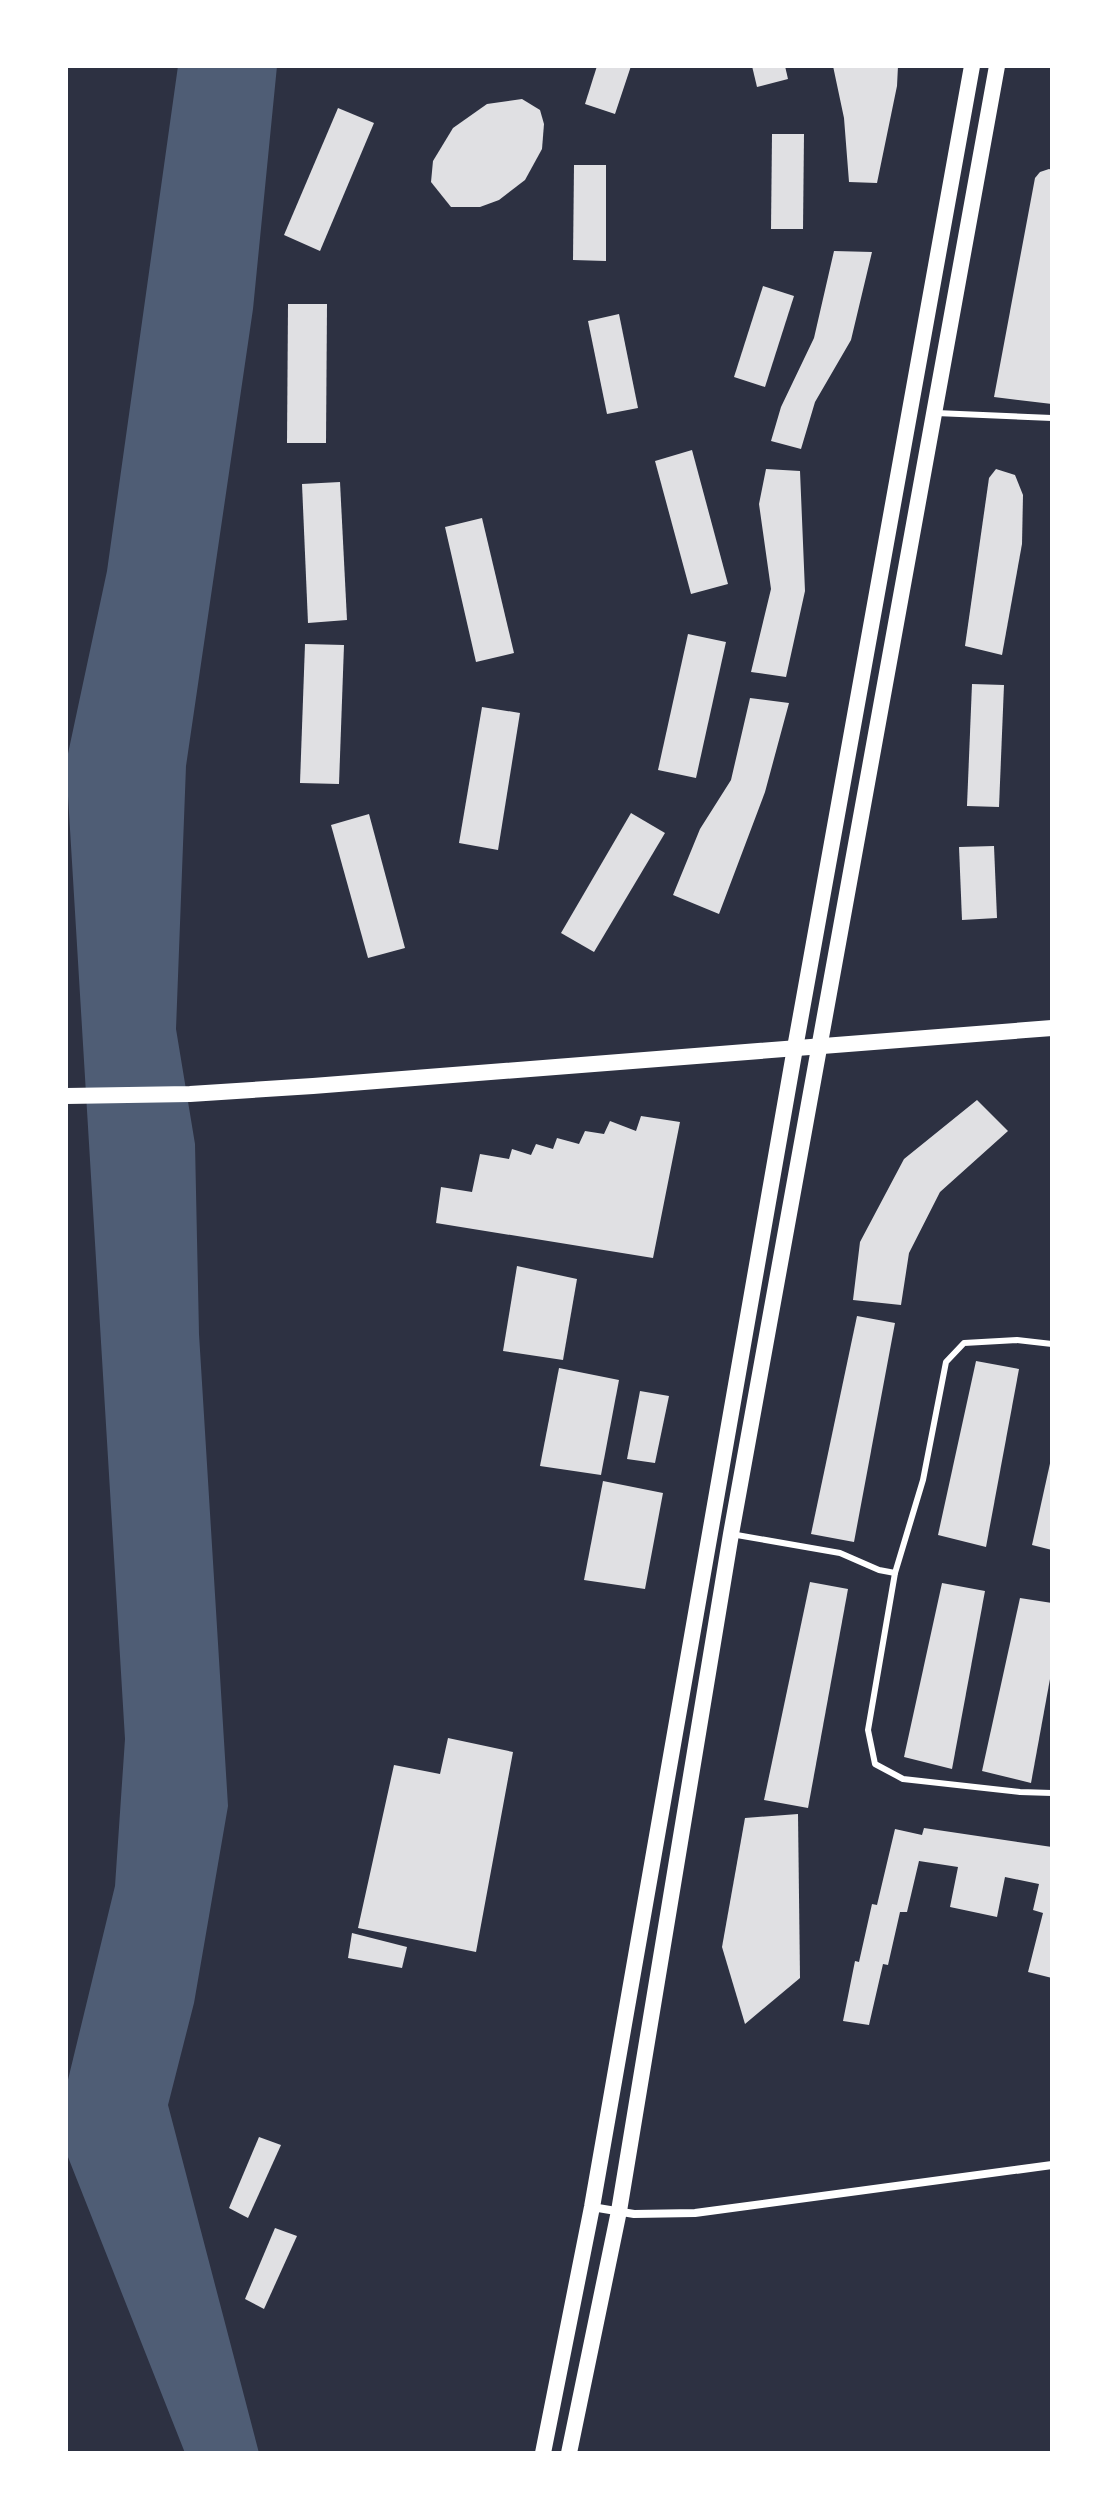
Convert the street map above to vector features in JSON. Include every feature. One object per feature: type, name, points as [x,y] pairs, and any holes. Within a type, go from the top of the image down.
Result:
[{"type":"main road","points":[[543,2453],[592,2207],[795,1048],[972,66]]},
{"type":"main road","points":[[569,2453],[619,2211],[731,1534],[997,66]]},
{"type":"main road","points":[[67,1096],[190,1094],[313,1086],[1052,1028]]},
{"type":"street","points":[[592,2207],[634,2214],[695,2213],[1052,2165]]},
{"type":"lane","points":[[933,413],[1052,418]]},
{"type":"lane","points":[[1052,1344],[1017,1340],[964,1343],[946,1362],[923,1480],[895,1573],[868,1730],[875,1764],[903,1779],[1052,1793]]},
{"type":"lane","points":[[731,1534],[840,1553],[879,1570],[895,1573]]},
{"type":"water","points":[[178,66],[277,66],[253,309],[186,766],[176,1029],[195,1144],[199,1334],[228,1806],[194,2003],[168,2105],[259,2453],[185,2453],[66,2152],[66,2088],[115,1886],[125,1739],[66,763],[107,571]]},
{"type":"building","points":[[597,66],[631,66],[615,114],[585,104]]},
{"type":"building","points":[[752,66],[785,66],[788,79],[757,87]]},
{"type":"building","points":[[833,66],[898,66],[897,86],[877,183],[849,182],[844,118]]},
{"type":"building","points":[[522,99],[540,110],[544,124],[542,149],[525,180],[499,200],[480,207],[451,207],[431,182],[433,161],[453,128],[487,104]]},
{"type":"building","points":[[338,108],[374,123],[320,251],[284,235]]},
{"type":"building","points":[[772,134],[804,134],[803,229],[771,229]]},
{"type":"building","points":[[574,165],[606,165],[606,261],[573,260]]},
{"type":"building","points":[[1052,170],[1052,404],[994,397],[1035,178]]},
{"type":"building","points":[[834,251],[872,252],[851,340],[815,402],[801,449],[771,441],[781,407],[814,338]]},
{"type":"building","points":[[763,286],[794,296],[765,387],[734,377]]},
{"type":"building","points":[[288,304],[327,304],[326,443],[287,443]]},
{"type":"building","points":[[619,314],[638,408],[607,414],[588,321]]},
{"type":"building","points":[[692,450],[728,584],[691,594],[655,461]]},
{"type":"building","points":[[766,469],[800,471],[805,591],[786,677],[751,672],[771,589],[759,504]]},
{"type":"building","points":[[996,469],[1015,475],[1023,495],[1022,544],[1002,655],[965,646],[989,478]]},
{"type":"building","points":[[340,482],[347,620],[308,623],[302,484]]},
{"type":"building","points":[[482,518],[514,653],[476,662],[445,527]]},
{"type":"building","points":[[688,634],[726,642],[696,778],[658,770]]},
{"type":"building","points":[[305,644],[344,645],[339,784],[300,783]]},
{"type":"building","points":[[972,684],[1004,685],[999,807],[967,806]]},
{"type":"building","points":[[750,698],[789,703],[765,792],[719,914],[673,895],[700,829],[731,780]]},
{"type":"building","points":[[482,707],[520,713],[498,850],[459,843]]},
{"type":"building","points":[[631,813],[665,833],[594,952],[561,933]]},
{"type":"building","points":[[369,814],[405,948],[368,958],[331,825]]},
{"type":"building","points":[[994,846],[997,918],[962,920],[959,847]]},
{"type":"building","points":[[977,1100],[1008,1131],[940,1192],[909,1253],[901,1305],[853,1300],[860,1242],[904,1159]]},
{"type":"building","points":[[641,1116],[680,1122],[653,1258],[436,1223],[441,1187],[472,1192],[480,1154],[509,1159],[512,1149],[531,1155],[536,1144],[553,1149],[557,1138],[579,1144],[585,1131],[604,1134],[610,1121],[636,1131]]},
{"type":"building","points":[[517,1266],[577,1279],[563,1360],[503,1351]]},
{"type":"building","points":[[857,1316],[895,1323],[854,1542],[811,1534]]},
{"type":"building","points":[[976,1361],[1019,1369],[986,1547],[938,1535]]},
{"type":"building","points":[[559,1368],[619,1380],[601,1475],[540,1466]]},
{"type":"building","points":[[640,1391],[669,1396],[655,1463],[627,1459]]},
{"type":"building","points":[[1052,1459],[1052,1550],[1032,1545]]},
{"type":"building","points":[[603,1481],[663,1493],[645,1589],[584,1580]]},
{"type":"building","points":[[810,1582],[848,1589],[808,1808],[764,1800]]},
{"type":"building","points":[[942,1583],[985,1591],[952,1769],[904,1757]]},
{"type":"building","points":[[1020,1598],[1052,1603],[1052,1668],[1031,1783],[982,1771]]},
{"type":"building","points":[[448,1738],[513,1752],[476,1952],[358,1928],[394,1765],[440,1774]]},
{"type":"building","points":[[798,1814],[800,1978],[745,2024],[722,1947],[745,1818]]},
{"type":"building","points":[[924,1828],[1052,1847],[1052,1978],[1028,1972],[1043,1913],[1033,1910],[1039,1884],[1005,1877],[997,1917],[950,1907],[958,1867],[919,1861],[907,1912],[900,1912],[888,1965],[883,1964],[869,2025],[843,2021],[855,1961],[859,1962],[872,1904],[877,1905],[895,1829],[922,1835]]},
{"type":"building","points":[[352,1933],[407,1947],[402,1968],[348,1958]]},
{"type":"building","points":[[259,2137],[281,2145],[248,2218],[229,2208]]},
{"type":"building","points":[[275,2228],[297,2236],[264,2309],[245,2299]]}]
